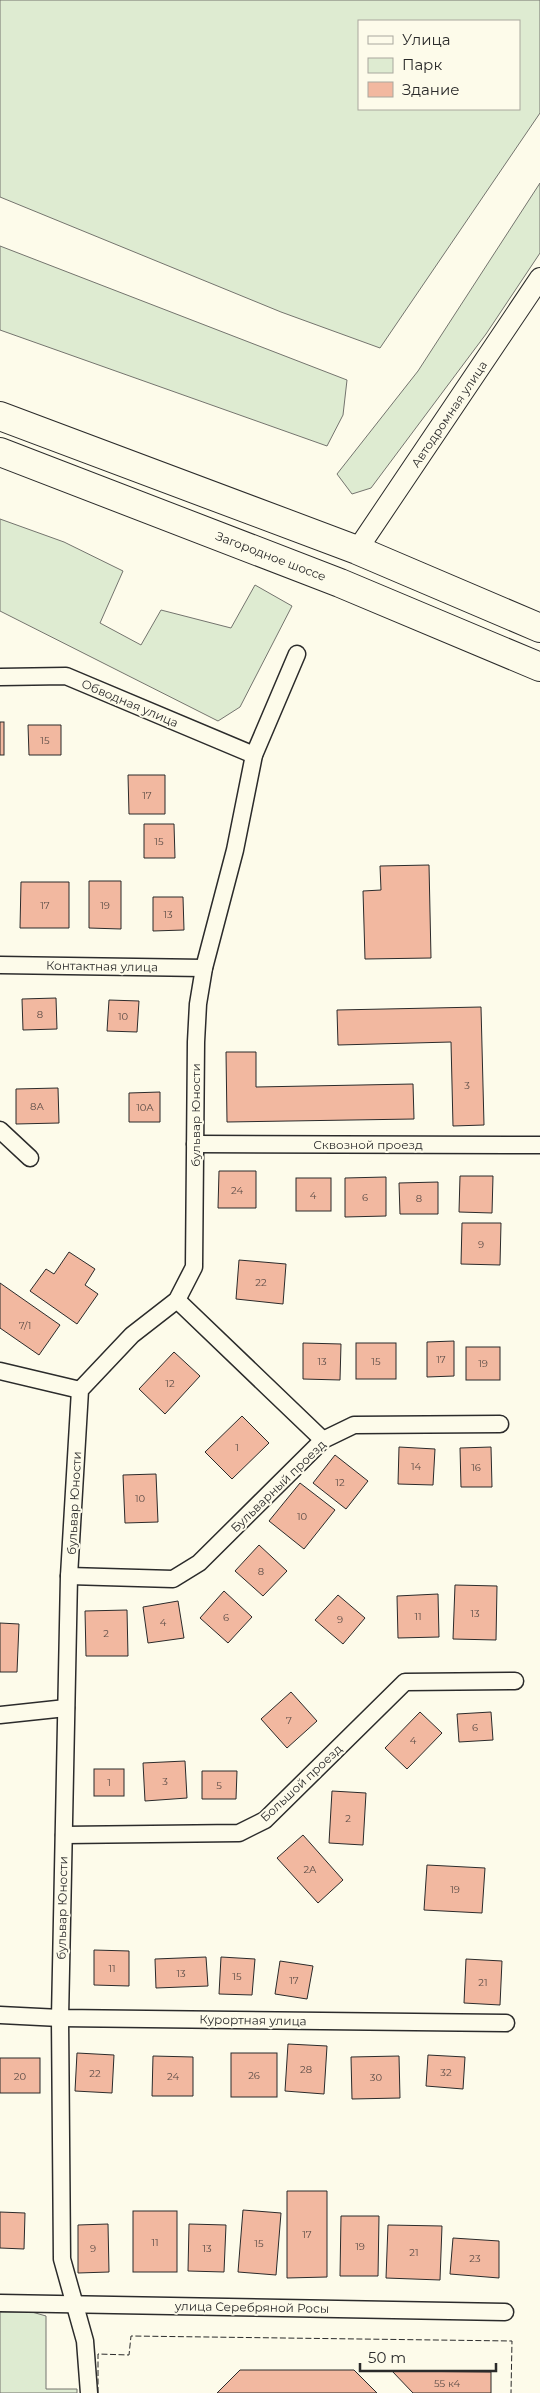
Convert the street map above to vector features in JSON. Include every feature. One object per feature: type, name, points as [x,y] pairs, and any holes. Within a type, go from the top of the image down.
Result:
[{"type":"highway","points":[[0,416],[357,550],[540,628]]},
{"type":"highway","name":"Загородное шоссе","points":[[0,452],[331,580],[540,667]]},
{"type":"street","name":"Автодромная улица","points":[[357,550],[540,278]]},
{"type":"street","name":"бульвар Юности","points":[[89,2393],[85,2341],[62,2259],[60,2018],[66,1708],[70,1576],[80,1390],[132,1335],[177,1300],[194,1267],[196,1042],[198,1004],[204,968],[235,850],[254,755],[297,654]]},
{"type":"street","name":"Обводная улица","points":[[0,677],[66,676],[254,755]]},
{"type":"street","name":"Контактная улица","points":[[0,965],[204,968]]},
{"type":"street","points":[[0,1130],[30,1158]]},
{"type":"street","name":"Сквозной проезд","points":[[196,1144],[540,1145]]},
{"type":"street","points":[[177,1300],[323,1440]]},
{"type":"street","points":[[0,1371],[80,1390]]},
{"type":"street","name":"Бульварный проезд","points":[[70,1576],[172,1579],[199,1563],[323,1440],[354,1425],[500,1424]]},
{"type":"street","name":"Большой проезд","points":[[64,1834],[239,1833],[266,1820],[406,1682],[515,1681]]},
{"type":"street","points":[[0,1715],[66,1708]]},
{"type":"street","name":"Курортная улица","points":[[0,2015],[60,2018],[506,2023]]},
{"type":"street","name":"улица Серебряной Росы","points":[[0,2302],[504,2312]]},
{"type":"green space","points":[[0,0],[540,0],[540,113],[380,348],[281,312],[0,197]]},
{"type":"green space","points":[[540,183],[540,253],[486,334],[371,488],[352,494],[337,474],[418,371]]},
{"type":"green space","points":[[0,246],[347,380],[343,415],[327,446],[0,330]]},
{"type":"green space","points":[[0,519],[64,542],[123,571],[100,623],[141,645],[161,610],[231,628],[255,585],[292,606],[240,707],[218,721],[0,611]]},
{"type":"green space","points":[[0,2312],[32,2312],[46,2316],[46,2389],[77,2389],[77,2393],[0,2393]]},
{"type":"building","points":[[0,722],[4,722],[4,755],[0,755]]},
{"type":"building","points":[[28,725],[61,725],[61,755],[29,755]]},
{"type":"building","points":[[128,775],[165,775],[165,814],[129,814]]},
{"type":"building","points":[[144,824],[174,824],[175,858],[144,858]]},
{"type":"building","points":[[429,865],[431,958],[365,959],[363,891],[381,890],[380,866]]},
{"type":"building","points":[[89,881],[121,881],[121,929],[89,928]]},
{"type":"building","points":[[21,882],[69,882],[69,928],[20,928]]},
{"type":"building","points":[[153,897],[183,897],[184,930],[153,931]]},
{"type":"building","points":[[56,998],[57,1029],[23,1030],[22,999]]},
{"type":"building","points":[[109,1000],[139,1001],[137,1032],[107,1031]]},
{"type":"building","points":[[481,1007],[484,1125],[453,1126],[451,1042],[338,1045],[337,1010]]},
{"type":"building","points":[[226,1052],[256,1052],[256,1087],[413,1084],[414,1119],[227,1122]]},
{"type":"building","points":[[58,1088],[59,1123],[16,1124],[16,1089]]},
{"type":"building","points":[[160,1092],[160,1122],[129,1122],[129,1093]]},
{"type":"building","points":[[219,1171],[256,1171],[256,1208],[218,1208]]},
{"type":"building","points":[[460,1176],[493,1176],[492,1213],[459,1212]]},
{"type":"building","points":[[386,1177],[386,1216],[345,1217],[345,1178]]},
{"type":"building","points":[[296,1178],[331,1178],[331,1211],[296,1211]]},
{"type":"building","points":[[438,1182],[438,1214],[400,1214],[399,1183]]},
{"type":"building","points":[[462,1223],[501,1223],[500,1265],[461,1264]]},
{"type":"building","points":[[69,1252],[95,1269],[85,1285],[98,1294],[77,1324],[30,1291],[46,1269],[54,1274]]},
{"type":"building","points":[[239,1260],[286,1264],[283,1304],[236,1299]]},
{"type":"building","points":[[0,1283],[60,1325],[39,1355],[0,1328]]},
{"type":"building","points":[[454,1341],[454,1376],[427,1377],[427,1342]]},
{"type":"building","points":[[303,1343],[341,1344],[340,1380],[303,1379]]},
{"type":"building","points":[[356,1343],[396,1343],[396,1379],[356,1379]]},
{"type":"building","points":[[466,1347],[500,1347],[500,1380],[466,1380]]},
{"type":"building","points":[[174,1352],[200,1376],[165,1414],[139,1389]]},
{"type":"building","points":[[242,1416],[269,1443],[232,1479],[205,1452]]},
{"type":"building","points":[[399,1447],[435,1449],[433,1485],[398,1484]]},
{"type":"building","points":[[491,1447],[492,1487],[461,1487],[460,1448]]},
{"type":"building","points":[[335,1455],[368,1481],[346,1509],[313,1483]]},
{"type":"building","points":[[156,1474],[158,1522],[125,1523],[123,1475]]},
{"type":"building","points":[[300,1483],[335,1510],[304,1549],[269,1521]]},
{"type":"building","points":[[259,1545],[287,1571],[263,1596],[235,1571]]},
{"type":"building","points":[[455,1585],[497,1586],[496,1640],[453,1639]]},
{"type":"building","points":[[224,1591],[252,1617],[228,1643],[200,1618]]},
{"type":"building","points":[[438,1594],[439,1637],[398,1638],[397,1596]]},
{"type":"building","points":[[338,1595],[365,1618],[343,1644],[315,1620]]},
{"type":"building","points":[[178,1601],[184,1638],[148,1643],[143,1607]]},
{"type":"building","points":[[127,1610],[128,1656],[86,1656],[85,1611]]},
{"type":"building","points":[[0,1623],[19,1624],[17,1672],[0,1672]]},
{"type":"building","points":[[291,1692],[317,1721],[287,1748],[261,1719]]},
{"type":"building","points":[[420,1712],[442,1733],[407,1769],[385,1748]]},
{"type":"building","points":[[491,1712],[493,1740],[459,1742],[457,1714]]},
{"type":"building","points":[[185,1761],[187,1798],[145,1801],[143,1763]]},
{"type":"building","points":[[94,1769],[124,1769],[124,1796],[94,1796]]},
{"type":"building","points":[[202,1771],[237,1771],[236,1799],[202,1799]]},
{"type":"building","points":[[332,1791],[366,1793],[363,1845],[329,1843]]},
{"type":"building","points":[[303,1835],[343,1880],[318,1903],[277,1858]]},
{"type":"building","points":[[427,1865],[485,1868],[482,1913],[424,1910]]},
{"type":"building","points":[[94,1950],[129,1951],[129,1986],[94,1985]]},
{"type":"building","points":[[206,1957],[208,1986],[156,1988],[155,1959]]},
{"type":"building","points":[[221,1957],[255,1959],[252,1995],[219,1994]]},
{"type":"building","points":[[466,1959],[502,1961],[500,2005],[464,2003]]},
{"type":"building","points":[[280,1961],[313,1966],[307,1999],[275,1994]]},
{"type":"building","points":[[288,2044],[327,2046],[324,2094],[285,2091]]},
{"type":"building","points":[[77,2053],[114,2055],[112,2093],[75,2091]]},
{"type":"building","points":[[231,2053],[277,2053],[277,2097],[231,2097]]},
{"type":"building","points":[[428,2055],[465,2057],[463,2089],[426,2086]]},
{"type":"building","points":[[153,2056],[193,2057],[193,2096],[152,2096]]},
{"type":"building","points":[[399,2056],[400,2098],[352,2099],[351,2057]]},
{"type":"building","points":[[0,2058],[40,2058],[40,2093],[0,2093]]},
{"type":"building","points":[[287,2191],[327,2191],[327,2277],[287,2278]]},
{"type":"building","points":[[243,2210],[281,2213],[276,2275],[238,2272]]},
{"type":"building","points":[[133,2211],[177,2211],[177,2272],[133,2272]]},
{"type":"building","points":[[0,2212],[25,2213],[24,2249],[0,2248]]},
{"type":"building","points":[[341,2216],[379,2216],[378,2276],[340,2276]]},
{"type":"building","points":[[108,2224],[109,2272],[78,2273],[78,2225]]},
{"type":"building","points":[[189,2224],[226,2225],[224,2272],[188,2271]]},
{"type":"building","points":[[388,2225],[442,2226],[440,2280],[386,2278]]},
{"type":"building","points":[[453,2238],[499,2241],[499,2278],[450,2274]]},
{"type":"building","points":[[240,2370],[354,2370],[377,2393],[217,2393]]},
{"type":"building","points":[[392,2371],[491,2372],[491,2393],[413,2393]]},
{"type":"fence","points":[[98,2393],[98,2354],[129,2355],[131,2336],[512,2341],[511,2393]]}]
